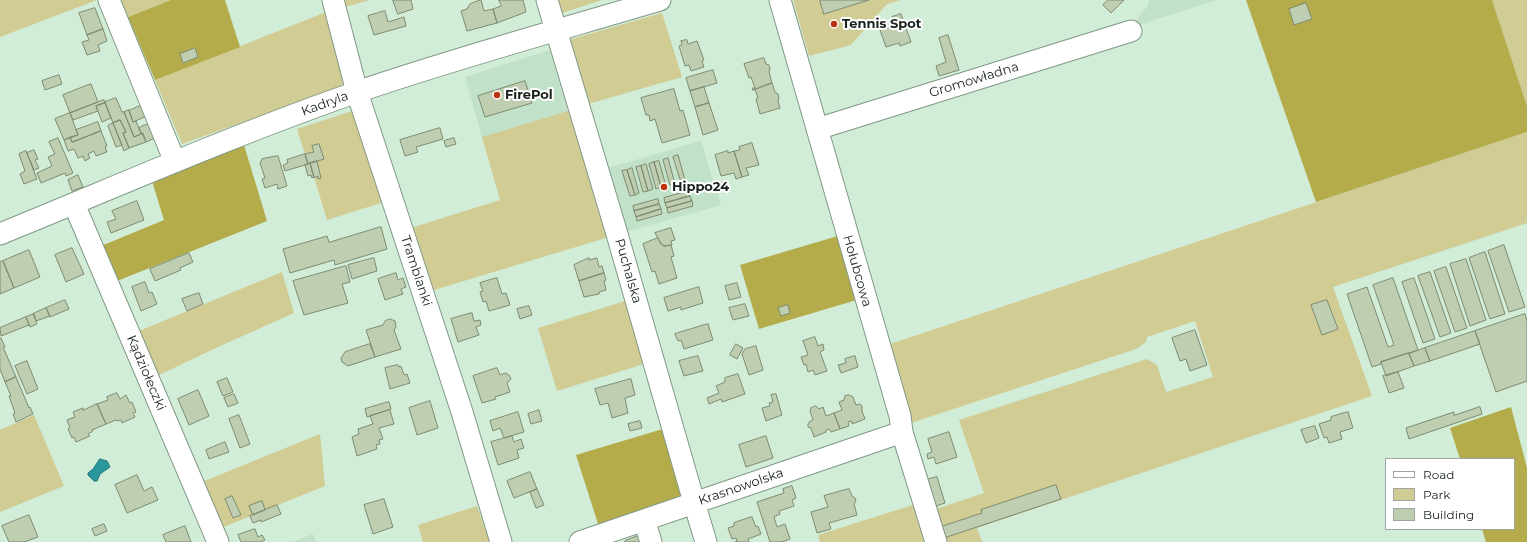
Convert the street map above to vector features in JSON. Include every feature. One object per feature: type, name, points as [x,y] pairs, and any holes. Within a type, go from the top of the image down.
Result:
[{"type":"street","points":[[110,0],[175,162]]},
{"type":"street","name":"Tramblanki","points":[[333,0],[357,92],[462,412],[501,542]]},
{"type":"street","name":"Puchalska","points":[[548,0],[706,542]]},
{"type":"street","name":"Kadryla","points":[[0,234],[240,135],[357,92],[453,61],[660,0]]},
{"type":"street","name":"Hołubcowa","points":[[780,0],[900,416],[902,432],[936,542]]},
{"type":"street","name":"Gromowładna","points":[[817,129],[1131,31]]},
{"type":"street","name":"Kądziołeczki","points":[[74,204],[218,542]]},
{"type":"street","name":"Krasnowolska","points":[[580,542],[902,432]]},
{"type":"street","points":[[644,520],[651,542]]},
{"type":"shaded area","points":[[171,0],[225,0],[240,47],[155,80],[128,17]]},
{"type":"shaded area","points":[[1149,0],[1217,0],[1129,28],[1147,7]]},
{"type":"shaded area","points":[[1246,0],[1492,0],[1527,106],[1527,132],[1316,202]]},
{"type":"shaded area","points":[[553,49],[571,110],[482,137],[465,77]]},
{"type":"shaded area","name":"Hippo24","points":[[701,141],[721,205],[626,232],[608,168]]},
{"type":"shaded area","points":[[244,145],[267,221],[117,281],[101,246],[164,220],[152,181]]},
{"type":"shaded area","points":[[841,235],[860,299],[759,329],[740,265]]},
{"type":"shaded area","points":[[1511,407],[1527,468],[1527,542],[1486,542],[1482,530],[1515,530],[1515,458],[1460,458],[1450,428]]},
{"type":"shaded area","points":[[666,428],[686,497],[599,527],[576,455]]},
{"type":"shaded area","points":[[313,534],[316,542],[292,542]]},
{"type":"green space","points":[[0,0],[97,0],[0,37]]},
{"type":"green space","points":[[121,0],[171,0],[128,17]]},
{"type":"green space","points":[[342,0],[370,0],[344,7]]},
{"type":"green space","points":[[558,0],[602,0],[562,13]]},
{"type":"green space","name":"Tennis Spot","points":[[793,0],[901,0],[887,4],[851,45],[809,56]]},
{"type":"green space","points":[[1492,0],[1527,0],[1527,106]]},
{"type":"green space","points":[[326,12],[344,82],[341,87],[182,144],[155,80]]},
{"type":"green space","points":[[662,13],[682,77],[588,104],[568,40]]},
{"type":"green space","points":[[355,110],[384,202],[327,220],[310,164],[305,154],[297,129]]},
{"type":"green space","points":[[571,110],[609,237],[431,291],[411,228],[500,200],[482,137]]},
{"type":"green space","points":[[1527,132],[1527,223],[1333,287],[1372,396],[977,528],[982,542],[943,542],[933,510],[984,493],[959,420],[1147,359],[1157,365],[1166,392],[1213,377],[1195,321],[1147,337],[1146,342],[1136,349],[908,424],[887,345]]},
{"type":"green space","points":[[282,272],[294,313],[157,376],[139,331]]},
{"type":"green space","points":[[628,300],[647,363],[557,391],[538,328]]},
{"type":"green space","points":[[34,415],[64,486],[0,512],[0,430]]},
{"type":"green space","points":[[320,434],[325,486],[221,528],[202,482]]},
{"type":"green space","points":[[916,504],[928,542],[820,542],[818,535]]},
{"type":"green space","points":[[477,506],[490,542],[423,542],[418,525]]},
{"type":"water","points":[[100,459],[107,461],[110,467],[100,474],[97,481],[94,481],[88,473]]},
{"type":"building","points":[[393,0],[411,0],[413,9],[398,14]]},
{"type":"building","points":[[481,0],[484,11],[493,9],[497,23],[467,31],[461,11],[467,9],[470,4]]},
{"type":"building","points":[[499,0],[523,0],[526,12],[497,23],[493,9],[501,6]]},
{"type":"building","points":[[820,0],[869,0],[824,14]]},
{"type":"building","points":[[1108,0],[1124,0],[1111,13],[1103,5]]},
{"type":"building","points":[[1306,3],[1312,19],[1294,25],[1289,9]]},
{"type":"building","points":[[95,8],[103,29],[87,35],[79,13]]},
{"type":"building","points":[[385,11],[388,22],[404,17],[406,26],[374,35],[368,16]]},
{"type":"building","points":[[901,14],[911,42],[900,46],[899,43],[886,47],[880,30],[895,25],[892,17]]},
{"type":"building","points":[[103,29],[107,41],[98,45],[100,51],[87,55],[82,42],[89,40],[87,35]]},
{"type":"building","points":[[948,35],[959,70],[939,76],[936,66],[946,62],[939,38]]},
{"type":"building","points":[[687,40],[688,44],[697,41],[704,60],[702,61],[704,67],[691,71],[689,65],[685,66],[679,46],[682,45],[681,41]]},
{"type":"building","points":[[195,48],[198,57],[183,63],[180,54]]},
{"type":"building","points":[[764,58],[766,64],[769,65],[772,83],[753,90],[752,88],[755,88],[751,77],[749,78],[744,64]]},
{"type":"building","points":[[713,70],[717,83],[690,91],[686,78]]},
{"type":"building","points":[[59,75],[62,84],[45,90],[42,81]]},
{"type":"building","points":[[525,81],[532,103],[485,117],[478,96]]},
{"type":"building","points":[[772,83],[775,92],[778,94],[780,108],[760,114],[755,89]]},
{"type":"building","points":[[91,84],[98,102],[70,113],[63,95]]},
{"type":"building","points":[[704,87],[709,103],[695,107],[690,91]]},
{"type":"building","points":[[674,89],[680,111],[683,110],[690,135],[662,143],[655,119],[650,121],[649,115],[646,115],[641,98]]},
{"type":"building","points":[[116,98],[122,112],[124,112],[134,137],[143,133],[146,142],[129,148],[123,133],[126,132],[120,120],[113,123],[105,102]]},
{"type":"building","points":[[104,100],[105,103],[96,106],[98,111],[73,120],[70,113]]},
{"type":"building","points":[[105,103],[111,118],[102,122],[96,106]]},
{"type":"building","points":[[709,103],[718,130],[703,135],[695,107]]},
{"type":"building","points":[[142,105],[147,116],[133,122],[129,111]]},
{"type":"building","points":[[129,110],[133,122],[136,121],[141,134],[134,137],[124,112]]},
{"type":"building","points":[[70,113],[78,135],[64,140],[55,119]]},
{"type":"building","points":[[120,120],[126,132],[123,133],[129,148],[124,151],[113,123]]},
{"type":"building","points":[[98,122],[101,131],[72,142],[70,137],[78,135],[76,130]]},
{"type":"building","points":[[113,123],[122,145],[116,147],[108,126]]},
{"type":"building","points":[[150,123],[155,138],[146,142],[139,128]]},
{"type":"building","points":[[440,128],[443,139],[416,147],[418,152],[405,156],[400,140]]},
{"type":"building","points":[[101,131],[107,146],[105,147],[107,152],[96,156],[94,151],[88,154],[90,158],[85,161],[83,156],[78,158],[74,149],[68,151],[64,140],[70,137],[72,142]]},
{"type":"building","points":[[58,138],[73,173],[66,176],[65,173],[41,183],[37,173],[52,166],[48,157],[55,154],[49,142]]},
{"type":"building","points":[[454,138],[456,144],[446,147],[444,141]]},
{"type":"building","points":[[752,143],[759,165],[746,168],[749,175],[742,177],[734,151],[740,150],[739,147]]},
{"type":"building","points":[[319,144],[324,159],[308,164],[305,154],[314,152],[312,146]]},
{"type":"building","points":[[34,150],[38,159],[35,160],[39,168],[34,170],[27,153]]},
{"type":"building","points":[[26,151],[37,179],[24,184],[20,174],[25,171],[19,154]]},
{"type":"building","points":[[728,151],[728,153],[734,151],[742,177],[736,179],[734,173],[721,176],[715,155]]},
{"type":"building","points":[[305,154],[308,164],[285,171],[283,165],[288,163],[287,160]]},
{"type":"building","points":[[678,155],[685,180],[681,182],[673,157]]},
{"type":"building","points":[[278,156],[287,186],[278,189],[277,184],[265,188],[262,179],[265,178],[260,163],[262,159]]},
{"type":"building","points":[[668,158],[675,184],[670,185],[663,160]]},
{"type":"building","points":[[317,161],[321,178],[318,179],[318,176],[314,178],[310,163]]},
{"type":"building","points":[[659,161],[666,186],[661,187],[654,162]]},
{"type":"building","points":[[654,162],[661,187],[656,189],[649,164]]},
{"type":"building","points":[[310,163],[314,177],[312,178],[311,175],[308,176],[305,165]]},
{"type":"building","points":[[646,164],[653,189],[648,191],[641,166]]},
{"type":"building","points":[[641,166],[648,191],[643,192],[636,167]]},
{"type":"building","points":[[632,168],[639,193],[635,195],[627,170]]},
{"type":"building","points":[[627,170],[635,195],[630,196],[622,171]]},
{"type":"building","points":[[78,175],[83,187],[72,191],[68,180]]},
{"type":"building","points":[[689,191],[690,196],[665,203],[664,198]]},
{"type":"building","points":[[690,196],[692,201],[667,208],[665,203]]},
{"type":"building","points":[[658,199],[659,204],[634,211],[633,206]]},
{"type":"building","points":[[137,201],[144,220],[111,233],[107,222],[116,219],[112,211]]},
{"type":"building","points":[[692,201],[693,206],[668,213],[667,208]]},
{"type":"building","points":[[659,204],[661,209],[636,217],[634,211]]},
{"type":"building","points":[[661,209],[662,214],[637,221],[636,217]]},
{"type":"building","points":[[381,227],[387,249],[335,265],[334,260],[290,273],[283,249],[327,236],[329,242]]},
{"type":"building","points":[[671,228],[675,240],[671,241],[672,245],[664,246],[661,244],[655,233]]},
{"type":"building","points":[[658,238],[664,246],[671,245],[674,256],[671,257],[677,278],[659,284],[655,271],[652,272],[643,244]]},
{"type":"building","points":[[1504,245],[1525,307],[1509,312],[1488,251]]},
{"type":"building","points":[[72,248],[84,274],[66,282],[55,255]]},
{"type":"building","points":[[29,250],[40,277],[14,288],[3,261]]},
{"type":"building","points":[[1485,252],[1505,314],[1490,319],[1469,258]]},
{"type":"building","points":[[189,253],[193,262],[180,268],[181,270],[155,281],[150,269]]},
{"type":"building","points":[[374,258],[377,271],[352,279],[348,265]]},
{"type":"building","points":[[589,258],[589,260],[597,258],[599,267],[602,266],[604,273],[579,281],[574,265]]},
{"type":"building","points":[[1466,259],[1486,320],[1470,326],[1450,264]]},
{"type":"building","points":[[3,261],[14,288],[0,294],[0,262]]},
{"type":"building","points":[[346,266],[350,282],[342,284],[348,303],[304,315],[293,281]]},
{"type":"building","points":[[1446,267],[1467,328],[1455,332],[1434,271]]},
{"type":"building","points":[[1430,272],[1451,333],[1440,337],[1418,276]]},
{"type":"building","points":[[396,273],[398,280],[403,278],[406,287],[401,289],[403,294],[385,300],[378,279]]},
{"type":"building","points":[[604,273],[606,290],[599,292],[599,294],[584,297],[579,281]]},
{"type":"building","points":[[497,278],[502,294],[506,293],[510,305],[489,311],[486,301],[483,302],[480,292],[483,291],[480,283]]},
{"type":"building","points":[[1393,278],[1418,350],[1381,362],[1381,364],[1372,367],[1347,294],[1367,287],[1388,347],[1394,345],[1373,285]]},
{"type":"building","points":[[1414,278],[1435,339],[1423,343],[1402,282]]},
{"type":"building","points":[[145,282],[149,293],[152,292],[157,304],[141,311],[132,287]]},
{"type":"building","points":[[737,283],[741,297],[729,300],[725,286]]},
{"type":"building","points":[[699,287],[703,303],[681,310],[681,307],[668,311],[664,298]]},
{"type":"building","points":[[199,293],[203,304],[187,311],[182,299]]},
{"type":"building","points":[[65,300],[69,309],[50,317],[46,308]]},
{"type":"building","points":[[1327,300],[1338,329],[1322,335],[1311,305]]},
{"type":"building","points":[[745,304],[749,316],[733,320],[729,308]]},
{"type":"building","points":[[788,305],[790,313],[781,316],[778,308]]},
{"type":"building","points":[[529,306],[532,315],[520,319],[517,309]]},
{"type":"building","points":[[46,308],[50,316],[36,321],[33,314]]},
{"type":"building","points":[[472,313],[474,321],[480,320],[481,325],[476,327],[479,335],[458,342],[451,319]]},
{"type":"building","points":[[34,314],[37,324],[30,327],[26,317]]},
{"type":"building","points":[[1525,314],[1527,321],[1527,381],[1496,392],[1475,331]]},
{"type":"building","points":[[26,317],[29,325],[1,336],[0,328]]},
{"type":"building","points":[[390,319],[395,321],[396,327],[394,330],[401,349],[375,357],[366,330],[383,325],[385,321]]},
{"type":"building","points":[[708,324],[713,340],[684,349],[681,340],[678,341],[675,334]]},
{"type":"building","points":[[1195,330],[1207,365],[1190,371],[1186,359],[1180,361],[1172,338]]},
{"type":"building","points":[[1475,331],[1480,344],[1430,361],[1425,348]]},
{"type":"building","points":[[815,337],[818,346],[823,344],[824,350],[820,352],[827,371],[815,375],[813,370],[808,372],[806,364],[804,365],[801,357],[808,355],[803,341]]},
{"type":"building","points":[[0,338],[5,347],[3,347],[16,377],[5,382],[0,369]]},
{"type":"building","points":[[370,344],[375,357],[348,366],[342,362],[341,358],[345,352]]},
{"type":"building","points":[[736,344],[743,348],[737,359],[730,355]]},
{"type":"building","points":[[756,346],[763,370],[749,375],[742,354],[745,349]]},
{"type":"building","points":[[1425,348],[1430,361],[1414,366],[1409,354]]},
{"type":"building","points":[[1409,353],[1414,366],[1386,376],[1381,362]]},
{"type":"building","points":[[698,356],[703,371],[684,376],[679,361]]},
{"type":"building","points":[[855,356],[858,367],[841,373],[838,365],[846,363],[845,359]]},
{"type":"building","points":[[27,361],[38,389],[27,394],[15,366]]},
{"type":"building","points":[[398,365],[399,367],[401,366],[404,375],[407,374],[410,383],[390,389],[385,368]]},
{"type":"building","points":[[497,368],[500,375],[505,373],[509,375],[511,379],[507,383],[510,392],[495,397],[496,399],[482,403],[473,376]]},
{"type":"building","points":[[1398,372],[1404,388],[1389,393],[1383,376]]},
{"type":"building","points":[[738,374],[745,394],[722,402],[721,399],[709,404],[707,398],[719,393],[716,386],[725,382],[725,378]]},
{"type":"building","points":[[16,377],[33,414],[16,422],[13,414],[15,413],[9,396],[11,396],[5,382]]},
{"type":"building","points":[[227,378],[233,392],[223,396],[217,382]]},
{"type":"building","points":[[631,379],[635,395],[625,398],[628,413],[612,418],[608,403],[600,405],[595,389]]},
{"type":"building","points":[[198,390],[209,416],[189,425],[178,399]]},
{"type":"building","points":[[117,393],[120,399],[126,395],[130,403],[132,402],[136,412],[133,413],[135,417],[122,423],[121,420],[116,420],[106,424],[97,404],[108,400],[107,397]]},
{"type":"building","points":[[234,394],[238,403],[228,407],[224,398]]},
{"type":"building","points":[[776,394],[782,415],[766,421],[762,408],[770,406],[769,403],[773,402],[771,395]]},
{"type":"building","points":[[849,395],[853,397],[856,405],[860,404],[862,406],[865,419],[852,424],[852,421],[848,422],[849,426],[840,429],[834,413],[842,410],[839,402],[844,400],[845,396]]},
{"type":"building","points":[[430,401],[438,428],[417,435],[409,408]]},
{"type":"building","points":[[389,402],[391,409],[367,417],[365,409]]},
{"type":"building","points":[[97,404],[106,424],[92,430],[93,431],[88,434],[90,436],[76,442],[74,437],[72,438],[68,429],[70,428],[67,420],[75,417],[73,412],[83,408],[83,410]]},
{"type":"building","points":[[816,406],[819,409],[823,407],[826,416],[834,413],[840,429],[831,432],[829,429],[826,430],[826,432],[814,437],[811,428],[808,427],[808,424],[813,420],[810,411],[811,408]]},
{"type":"building","points":[[1480,407],[1482,414],[1409,439],[1406,428],[1454,412],[1454,415]]},
{"type":"building","points":[[390,410],[394,424],[379,428],[383,439],[379,440],[380,444],[376,445],[377,449],[357,456],[352,437],[359,434],[358,429],[373,424],[370,416]]},
{"type":"building","points":[[539,410],[542,421],[531,424],[528,414]]},
{"type":"building","points":[[518,412],[524,432],[504,438],[500,428],[493,431],[490,421]]},
{"type":"building","points":[[1348,412],[1353,428],[1340,432],[1342,439],[1329,443],[1327,437],[1324,438],[1319,424],[1331,420],[1331,417]]},
{"type":"building","points":[[239,415],[250,444],[240,448],[229,419]]},
{"type":"building","points":[[640,421],[642,428],[630,431],[628,424]]},
{"type":"building","points":[[1315,426],[1319,438],[1306,443],[1301,430]]},
{"type":"building","points":[[949,432],[957,457],[936,464],[934,457],[928,459],[927,454],[932,452],[928,439]]},
{"type":"building","points":[[512,436],[514,442],[521,439],[524,448],[517,450],[519,458],[498,465],[491,442]]},
{"type":"building","points":[[766,436],[773,458],[746,467],[739,445]]},
{"type":"building","points":[[225,442],[229,452],[209,459],[206,450]]},
{"type":"building","points":[[530,472],[537,489],[514,498],[507,481]]},
{"type":"building","points":[[137,475],[144,491],[152,487],[158,500],[127,513],[115,485]]},
{"type":"building","points":[[937,477],[945,503],[933,507],[925,480]]},
{"type":"building","points":[[1056,485],[1061,499],[944,538],[940,527],[982,513],[981,510]]},
{"type":"building","points":[[792,486],[796,498],[792,500],[794,506],[779,511],[780,514],[774,517],[777,527],[785,524],[790,539],[782,542],[770,542],[757,502],[784,493],[783,489]]},
{"type":"building","points":[[537,489],[544,505],[536,508],[530,492]]},
{"type":"building","points":[[849,489],[856,501],[854,504],[857,515],[829,523],[831,529],[817,533],[811,512],[828,507],[824,496]]},
{"type":"building","points":[[232,496],[241,515],[233,518],[225,499]]},
{"type":"building","points":[[384,499],[393,527],[373,534],[364,505]]},
{"type":"building","points":[[262,501],[265,510],[253,515],[249,506]]},
{"type":"building","points":[[277,505],[281,514],[261,522],[261,520],[253,523],[250,516]]},
{"type":"building","points":[[29,515],[38,537],[24,542],[9,542],[2,526]]},
{"type":"building","points":[[752,517],[761,534],[748,539],[749,542],[735,542],[737,541],[736,538],[732,539],[728,528],[734,526],[734,523]]},
{"type":"building","points":[[104,524],[107,531],[95,536],[92,529]]},
{"type":"building","points":[[185,526],[191,542],[166,542],[163,535]]},
{"type":"building","points":[[255,529],[258,537],[262,535],[265,540],[260,542],[241,542],[238,535]]},
{"type":"building","points":[[638,536],[640,542],[625,542],[625,541]]},
{"type":"place","name":"Tennis Spot","points":[[834,24]]},
{"type":"place","name":"FirePol","points":[[497,95]]},
{"type":"place","name":"Hippo24","points":[[664,187]]}]
